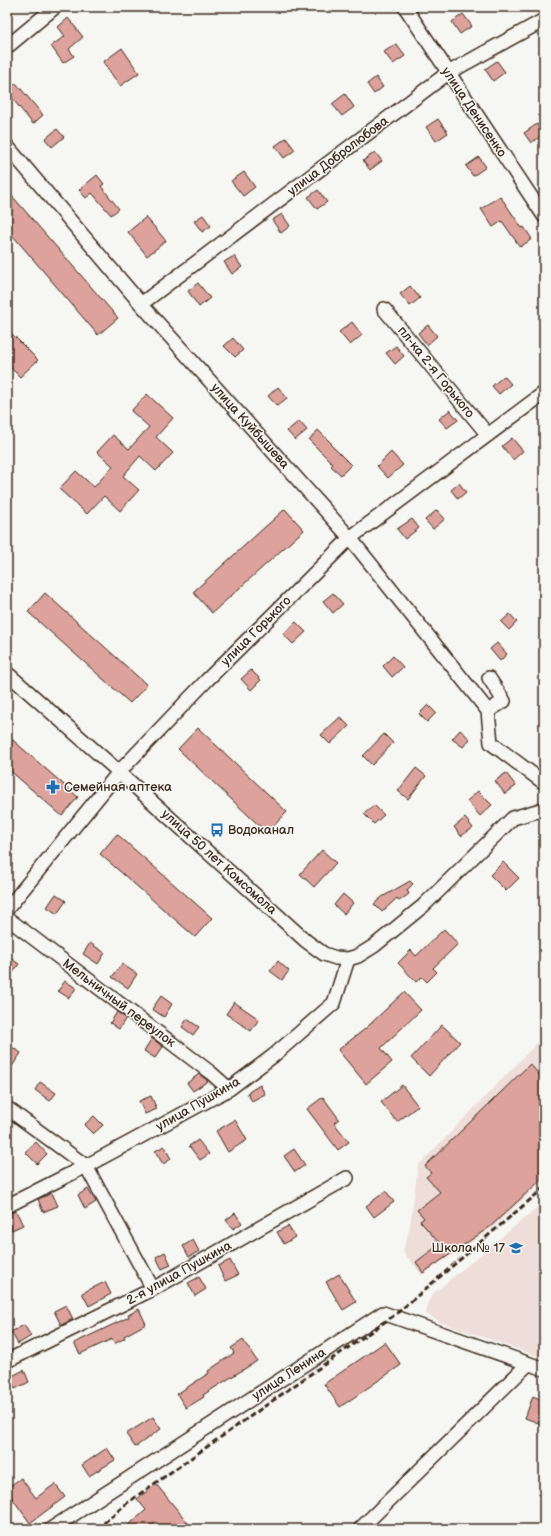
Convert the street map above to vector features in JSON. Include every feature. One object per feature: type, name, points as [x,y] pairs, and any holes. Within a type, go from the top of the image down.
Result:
[{"type":"street","points":[[7,47],[55,7]]},
{"type":"street","name":"улица Денисенко","points":[[405,7],[544,216]]},
{"type":"street","name":"улица Добролюбова","points":[[141,304],[448,73],[544,20]]},
{"type":"street","name":"улица Куйбышева","points":[[7,146],[141,304],[350,538],[488,711]]},
{"type":"street","name":"пл-ка 2-я Горького","points":[[384,308],[488,435]]},
{"type":"street","name":"улица Горького","points":[[7,909],[119,772],[207,680],[350,538],[544,393]]},
{"type":"street","name":"улица 50 лет Комсомола","points":[[7,674],[119,772],[306,940],[324,954],[336,958],[348,958]]},
{"type":"street","points":[[489,678],[504,701],[488,711],[491,743],[543,782]]},
{"type":"street","points":[[348,958],[358,956],[374,946],[423,906],[513,818],[544,809]]},
{"type":"street","name":"Мельничный переулок","points":[[7,918],[211,1073],[229,1090]]},
{"type":"street","name":"улица Пушкина","points":[[7,1206],[229,1090],[273,1056],[334,1003],[348,958]]},
{"type":"street","points":[[7,1108],[86,1166],[153,1289]]},
{"type":"street","name":"2-я улица Пушкина","points":[[7,1360],[153,1289],[347,1178]]},
{"type":"street","name":"улица Ленина","points":[[51,1529],[384,1313],[544,1369]]},
{"type":"street","points":[[360,1529],[528,1364]]},
{"type":"shaded area","points":[[544,1036],[544,1180],[491,1229],[422,1275],[403,1252],[410,1226],[418,1166]]},
{"type":"shaded area","name":"Школа № 17","points":[[544,1202],[544,1358],[442,1323],[426,1314],[428,1303],[433,1294]]},
{"type":"building","points":[[463,14],[472,26],[460,34],[452,22]]},
{"type":"building","points":[[68,18],[83,37],[69,49],[74,56],[63,63],[51,46],[65,36],[58,27]]},
{"type":"building","points":[[396,44],[405,56],[393,64],[384,52]]},
{"type":"building","points":[[122,48],[139,73],[120,86],[103,62]]},
{"type":"building","points":[[497,61],[505,72],[493,81],[485,69]]},
{"type":"building","points":[[376,77],[383,87],[374,94],[367,84]]},
{"type":"building","points":[[16,83],[43,115],[33,124],[7,92]]},
{"type":"building","points":[[345,94],[354,107],[342,116],[332,104]]},
{"type":"building","points":[[438,119],[448,133],[436,141],[426,127]]},
{"type":"building","points":[[537,124],[544,134],[531,143],[524,133]]},
{"type":"building","points":[[57,129],[64,137],[52,147],[45,139]]},
{"type":"building","points":[[286,138],[295,150],[284,158],[275,146]]},
{"type":"building","points":[[375,152],[382,161],[370,170],[363,161]]},
{"type":"building","points":[[479,157],[486,167],[473,176],[466,166]]},
{"type":"building","points":[[244,172],[255,187],[243,196],[231,181]]},
{"type":"building","points":[[97,175],[104,184],[101,186],[119,209],[111,215],[92,193],[86,198],[79,190]]},
{"type":"building","points":[[7,190],[118,318],[98,335],[7,229]]},
{"type":"building","points":[[318,190],[327,202],[317,209],[308,197]]},
{"type":"building","points":[[500,196],[522,228],[524,227],[532,239],[520,247],[502,221],[493,227],[481,209]]},
{"type":"building","points":[[282,214],[290,226],[281,233],[272,220]]},
{"type":"building","points":[[203,215],[211,226],[202,232],[194,221]]},
{"type":"building","points":[[146,217],[166,241],[147,256],[128,232]]},
{"type":"building","points":[[234,256],[242,267],[232,274],[224,262]]},
{"type":"building","points":[[198,283],[210,298],[199,307],[188,291]]},
{"type":"building","points":[[410,286],[420,298],[410,306],[400,294]]},
{"type":"building","points":[[352,322],[362,335],[350,345],[339,332]]},
{"type":"building","points":[[428,325],[437,336],[427,345],[418,333]]},
{"type":"building","points":[[7,329],[38,360],[20,377],[7,364]]},
{"type":"building","points":[[233,338],[243,350],[235,357],[224,346]]},
{"type":"building","points":[[396,346],[404,356],[395,364],[386,353]]},
{"type":"building","points":[[504,376],[511,384],[499,394],[492,386]]},
{"type":"building","points":[[278,387],[287,398],[277,406],[268,396]]},
{"type":"building","points":[[147,394],[173,418],[156,437],[173,453],[156,471],[140,456],[123,476],[139,490],[120,511],[104,496],[87,514],[59,489],[76,471],[94,487],[113,466],[97,452],[113,435],[129,449],[149,427],[131,411]]},
{"type":"building","points":[[450,410],[458,420],[447,428],[439,419]]},
{"type":"building","points":[[299,421],[307,430],[295,440],[287,431]]},
{"type":"building","points":[[318,430],[351,465],[341,475],[331,466],[333,464],[309,440]]},
{"type":"building","points":[[512,438],[523,451],[513,460],[502,446]]},
{"type":"building","points":[[391,452],[403,465],[388,478],[377,466]]},
{"type":"building","points":[[459,483],[466,492],[458,499],[451,490]]},
{"type":"building","points":[[285,509],[304,530],[212,613],[193,592]]},
{"type":"building","points":[[437,510],[445,519],[433,529],[425,520]]},
{"type":"building","points":[[412,519],[419,528],[405,539],[397,529]]},
{"type":"building","points":[[45,593],[147,685],[130,703],[28,612]]},
{"type":"building","points":[[333,593],[343,604],[333,613],[323,601]]},
{"type":"building","points":[[510,614],[517,622],[509,630],[501,622]]},
{"type":"building","points":[[296,622],[306,632],[293,644],[283,634]]},
{"type":"building","points":[[497,643],[507,654],[500,661],[490,649]]},
{"type":"building","points":[[393,656],[403,667],[392,677],[383,666]]},
{"type":"building","points":[[251,670],[261,680],[251,690],[241,679]]},
{"type":"building","points":[[428,705],[436,713],[427,722],[419,714]]},
{"type":"building","points":[[340,717],[349,726],[330,744],[321,735]]},
{"type":"building","points":[[198,728],[287,812],[267,833],[178,749]]},
{"type":"building","points":[[460,730],[470,739],[463,747],[452,739]]},
{"type":"building","points":[[384,734],[393,743],[372,765],[363,756]]},
{"type":"building","points":[[7,735],[78,797],[62,816],[7,768]]},
{"type":"building","points":[[416,768],[426,776],[408,799],[398,791]]},
{"type":"building","points":[[506,773],[516,786],[505,794],[495,781]]},
{"type":"building","points":[[478,791],[492,805],[480,816],[467,801]]},
{"type":"building","points":[[374,805],[384,815],[374,824],[364,814]]},
{"type":"building","points":[[465,818],[473,828],[461,836],[454,827]]},
{"type":"building","points":[[117,834],[212,918],[195,937],[100,854]]},
{"type":"building","points":[[322,850],[336,863],[314,887],[300,874]]},
{"type":"building","points":[[503,862],[519,878],[506,891],[490,875]]},
{"type":"building","points":[[410,881],[413,884],[407,890],[409,894],[399,901],[397,898],[382,912],[374,904],[382,897]]},
{"type":"building","points":[[56,894],[66,901],[57,914],[47,907]]},
{"type":"building","points":[[343,894],[353,903],[344,914],[334,905]]},
{"type":"building","points":[[444,929],[458,944],[433,968],[437,972],[427,982],[422,977],[416,982],[398,963],[411,950],[416,956]]},
{"type":"building","points":[[90,943],[105,953],[98,964],[83,954]]},
{"type":"building","points":[[7,956],[19,964],[7,981]]},
{"type":"building","points":[[278,961],[289,971],[282,980],[270,971]]},
{"type":"building","points":[[122,964],[137,974],[128,988],[112,977]]},
{"type":"building","points":[[65,981],[76,988],[69,998],[58,991]]},
{"type":"building","points":[[404,992],[421,1010],[381,1048],[392,1062],[366,1084],[338,1050],[365,1029]]},
{"type":"building","points":[[161,996],[172,1004],[164,1017],[152,1009]]},
{"type":"building","points":[[234,1002],[259,1019],[251,1031],[226,1014]]},
{"type":"building","points":[[117,1012],[126,1018],[119,1029],[110,1023]]},
{"type":"building","points":[[187,1019],[199,1027],[193,1035],[182,1027]]},
{"type":"building","points":[[442,1025],[460,1042],[429,1076],[411,1058]]},
{"type":"building","points":[[152,1038],[163,1047],[155,1058],[144,1051]]},
{"type":"building","points":[[12,1047],[21,1053],[7,1074],[7,1054]]},
{"type":"building","points":[[530,1064],[544,1080],[544,1177],[491,1226],[423,1273],[416,1262],[440,1244],[420,1221],[424,1218],[417,1210],[440,1192],[426,1177],[431,1173],[425,1166]]},
{"type":"building","points":[[199,1074],[208,1081],[193,1091],[187,1083]]},
{"type":"building","points":[[40,1082],[56,1093],[50,1101],[35,1090]]},
{"type":"building","points":[[260,1085],[265,1094],[252,1101],[247,1093]]},
{"type":"building","points":[[402,1085],[418,1106],[397,1122],[381,1102]]},
{"type":"building","points":[[151,1096],[157,1109],[145,1114],[139,1101]]},
{"type":"building","points":[[323,1097],[339,1119],[334,1123],[349,1142],[338,1150],[307,1109]]},
{"type":"building","points":[[94,1116],[103,1125],[93,1134],[84,1125]]},
{"type":"building","points":[[235,1120],[247,1140],[228,1152],[216,1131]]},
{"type":"building","points":[[198,1140],[209,1154],[200,1160],[189,1146]]},
{"type":"building","points":[[36,1142],[47,1154],[37,1164],[25,1152]]},
{"type":"building","points":[[164,1146],[171,1159],[163,1164],[155,1151]]},
{"type":"building","points":[[294,1149],[305,1165],[295,1172],[284,1156]]},
{"type":"building","points":[[88,1189],[96,1202],[85,1209],[78,1195]]},
{"type":"building","points":[[386,1191],[394,1202],[374,1217],[366,1206]]},
{"type":"building","points":[[52,1193],[58,1206],[43,1212],[38,1199]]},
{"type":"building","points":[[16,1211],[23,1225],[12,1230],[7,1219],[7,1214]]},
{"type":"building","points":[[235,1213],[242,1223],[233,1229],[226,1220]]},
{"type":"building","points":[[288,1226],[295,1237],[284,1244],[277,1232]]},
{"type":"building","points":[[193,1240],[199,1251],[189,1257],[183,1246]]},
{"type":"building","points":[[165,1252],[171,1265],[162,1269],[156,1257]]},
{"type":"building","points":[[230,1260],[238,1275],[225,1281],[218,1266]]},
{"type":"building","points":[[339,1274],[356,1302],[343,1310],[326,1282]]},
{"type":"building","points":[[199,1277],[206,1289],[195,1296],[188,1283]]},
{"type":"building","points":[[105,1282],[111,1294],[89,1306],[82,1293]]},
{"type":"building","points":[[66,1305],[73,1319],[61,1325],[54,1311]]},
{"type":"building","points":[[139,1309],[146,1324],[124,1336],[125,1338],[114,1344],[112,1339],[80,1354],[74,1343],[129,1317],[128,1315]]},
{"type":"building","points":[[24,1325],[31,1336],[18,1344],[11,1332]]},
{"type":"building","points":[[243,1340],[257,1361],[203,1395],[204,1397],[186,1408],[177,1394],[209,1373],[208,1371],[234,1353],[231,1348]]},
{"type":"building","points":[[385,1342],[401,1365],[340,1407],[324,1384]]},
{"type":"building","points":[[24,1370],[29,1382],[15,1389],[10,1377]]},
{"type":"building","points":[[533,1396],[544,1401],[544,1425],[525,1418]]},
{"type":"building","points":[[153,1417],[161,1429],[135,1447],[126,1434]]},
{"type":"building","points":[[107,1448],[115,1460],[89,1476],[82,1465]]},
{"type":"building","points":[[21,1478],[36,1498],[55,1484],[65,1497],[30,1523],[7,1491],[7,1488]]},
{"type":"building","points":[[156,1484],[193,1529],[162,1529],[156,1522],[148,1529],[124,1529],[146,1510],[137,1499]]},
{"type":"railway","points":[[97,1529],[127,1503],[396,1314],[544,1188]]},
{"type":"place","name":"Семейная аптека","points":[[53,787]]},
{"type":"place","name":"Водоканал","points":[[217,830]]},
{"type":"place","name":"Школа № 17","points":[[516,1248]]}]
